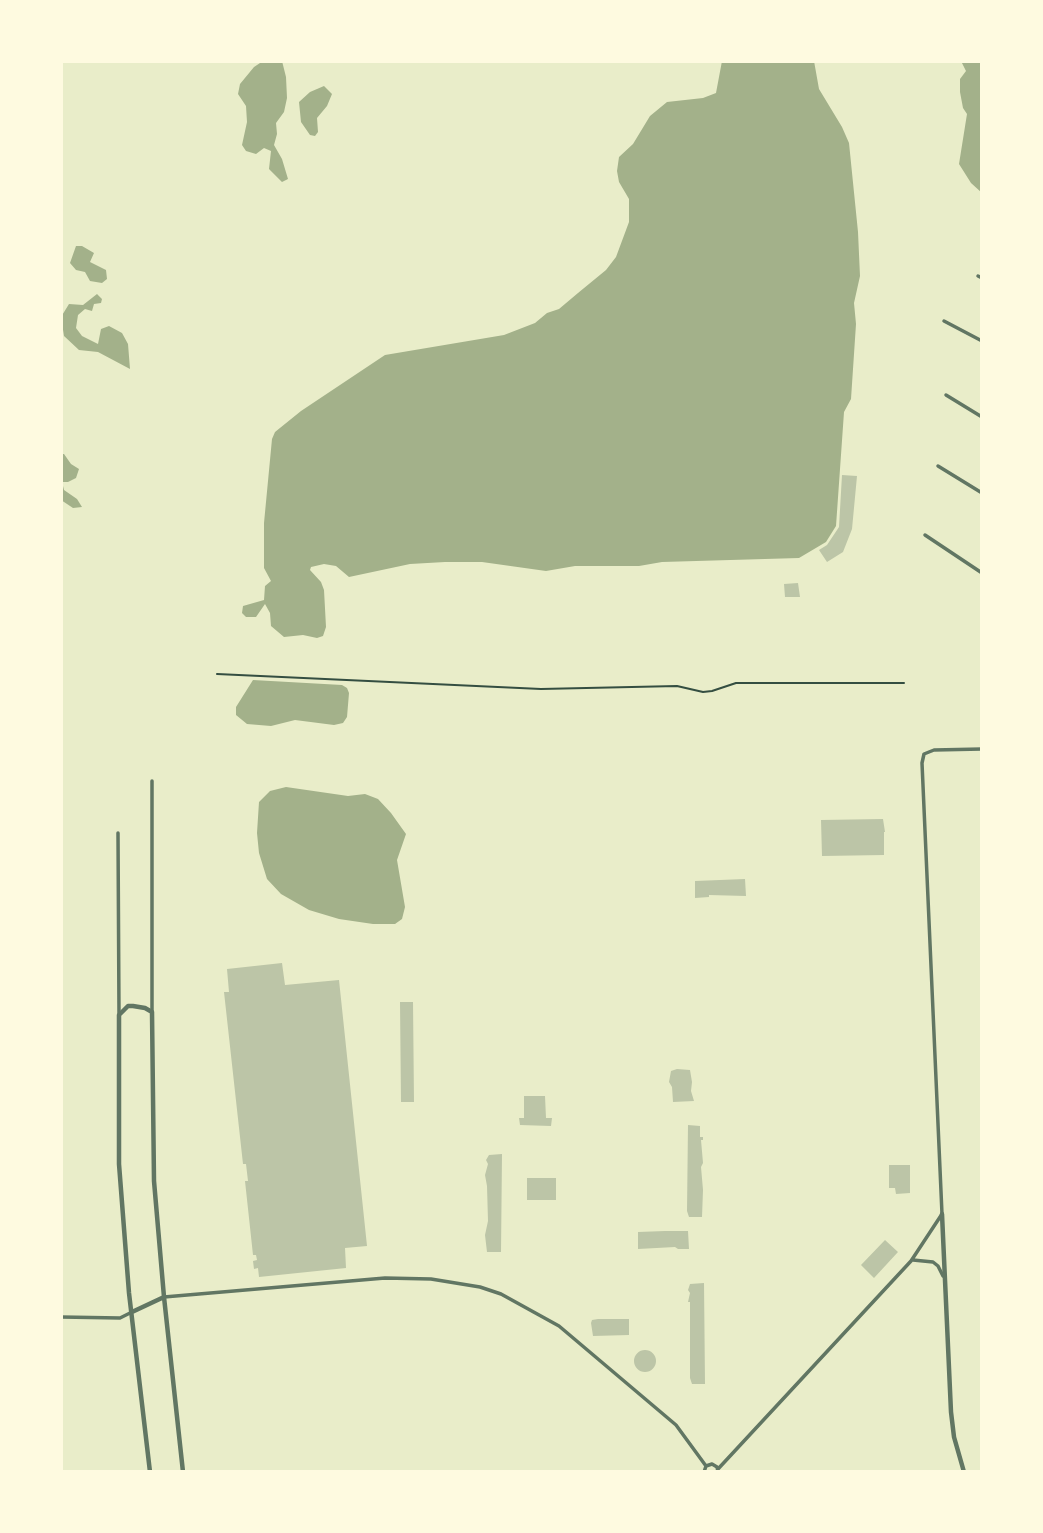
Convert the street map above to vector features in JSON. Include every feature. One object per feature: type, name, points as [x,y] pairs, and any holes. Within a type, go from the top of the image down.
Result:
[{"type":"street","points":[[944,321],[982,341]]},
{"type":"street","points":[[946,395],[982,417]]},
{"type":"street","points":[[938,466],[982,494]]},
{"type":"street","points":[[925,535],[982,573]]},
{"type":"street","points":[[964,1472],[954,1437],[951,1412],[922,763],[924,754],[928,751],[982,749]]},
{"type":"street","points":[[152,781],[153,1156],[164,1297],[183,1472]]},
{"type":"street","points":[[118,833],[119,1164],[150,1472]]},
{"type":"street","points":[[119,1015],[128,1006],[145,1008],[152,1012]]},
{"type":"street","points":[[706,1466],[712,1464],[718,1471],[911,1261],[942,1214]]},
{"type":"street","points":[[911,1261],[933,1262],[946,1282]]},
{"type":"street","points":[[61,1317],[120,1318],[164,1297],[385,1278],[431,1279],[480,1287],[501,1294],[559,1326],[676,1425],[706,1466]]},
{"type":"street","points":[[704,1472],[706,1466]]},
{"type":"path","points":[[217,674],[517,688],[677,686],[703,692],[736,683],[904,683]]},
{"type":"shaded area","points":[[263,61],[282,61],[286,77],[287,98],[284,112],[276,123],[274,145],[288,179],[282,182],[269,169],[271,151],[264,148],[256,154],[246,151],[242,145],[247,122],[246,106],[238,94],[240,84],[254,67]]},
{"type":"shaded area","points":[[722,61],[814,61],[819,89],[849,143],[860,276],[854,303],[856,324],[851,399],[844,412],[836,526],[826,542],[799,558],[662,562],[639,566],[575,566],[546,571],[482,562],[445,562],[410,564],[349,577],[336,566],[324,564],[311,567],[310,570],[321,582],[324,590],[326,627],[323,636],[284,637],[271,626],[270,613],[265,604],[256,617],[246,617],[242,613],[243,606],[264,600],[265,586],[271,581],[264,568],[264,523],[272,439],[275,432],[301,411],[385,355],[504,335],[535,323],[547,313],[559,309],[606,270],[616,257],[629,222],[629,199],[619,182],[617,171],[619,157],[633,144],[650,116],[667,102],[703,98],[716,93]]},
{"type":"shaded area","points":[[961,61],[982,61],[982,193],[971,183],[959,164],[967,114],[960,92],[960,79],[966,71]]},
{"type":"shaded area","points":[[324,86],[332,94],[327,106],[317,118],[318,132],[315,136],[310,135],[301,122],[299,102],[310,92]]},
{"type":"shaded area","points":[[76,246],[82,246],[94,253],[90,262],[106,270],[107,279],[102,283],[90,281],[85,272],[76,270],[70,263]]},
{"type":"shaded area","points":[[97,294],[102,299],[101,303],[94,304],[92,311],[85,309],[78,315],[76,328],[82,336],[98,344],[101,329],[109,326],[122,333],[128,344],[130,369],[98,352],[79,350],[64,336],[61,317],[69,304],[83,305]]},
{"type":"shaded area","points":[[61,454],[79,469],[76,478],[62,482],[64,490],[77,499],[82,507],[73,508],[61,500]]},
{"type":"shaded area","points":[[253,680],[342,685],[349,693],[347,717],[343,723],[334,725],[295,720],[271,726],[247,724],[236,715],[236,707]]},
{"type":"shaded area","points":[[286,787],[348,796],[365,794],[378,799],[391,813],[406,834],[397,860],[405,907],[402,919],[395,924],[373,924],[339,919],[309,910],[281,894],[267,879],[259,853],[259,802],[270,791]]},
{"type":"building","points":[[842,475],[857,476],[852,529],[843,552],[827,562],[819,550],[827,545],[839,527]]},
{"type":"building","points":[[798,583],[800,597],[785,597],[784,584]]},
{"type":"building","points":[[883,819],[884,855],[822,856],[821,820]]},
{"type":"building","points":[[745,879],[746,896],[709,895],[695,898],[695,881]]},
{"type":"building","points":[[282,963],[285,985],[339,980],[367,1246],[345,1248],[346,1268],[259,1277],[258,1268],[254,1269],[253,1261],[257,1260],[256,1255],[253,1255],[245,1181],[248,1181],[246,1164],[243,1164],[224,992],[229,992],[227,969]]},
{"type":"building","points":[[400,1002],[413,1002],[414,1102],[401,1102]]},
{"type":"building","points":[[690,1070],[694,1101],[673,1102],[669,1082],[671,1071]]},
{"type":"building","points":[[524,1096],[545,1096],[546,1118],[552,1118],[551,1126],[520,1125],[519,1118],[524,1118]]},
{"type":"building","points":[[688,1125],[700,1126],[700,1137],[703,1137],[702,1217],[689,1217],[687,1211]]},
{"type":"building","points":[[502,1154],[501,1252],[487,1252],[486,1160],[489,1155]]},
{"type":"building","points":[[889,1165],[910,1165],[910,1193],[896,1194],[895,1188],[889,1188]]},
{"type":"building","points":[[527,1178],[556,1178],[556,1200],[527,1200]]},
{"type":"building","points":[[688,1231],[689,1249],[638,1249],[638,1232]]},
{"type":"building","points":[[885,1240],[898,1252],[874,1278],[861,1265]]},
{"type":"building","points":[[704,1283],[705,1384],[692,1384],[688,1290],[690,1284]]},
{"type":"building","points":[[629,1319],[629,1335],[593,1336],[591,1323],[592,1320]]},
{"type":"building","points":[[641,1350],[649,1350],[656,1357],[656,1365],[649,1372],[641,1372],[634,1365],[634,1357]]}]
